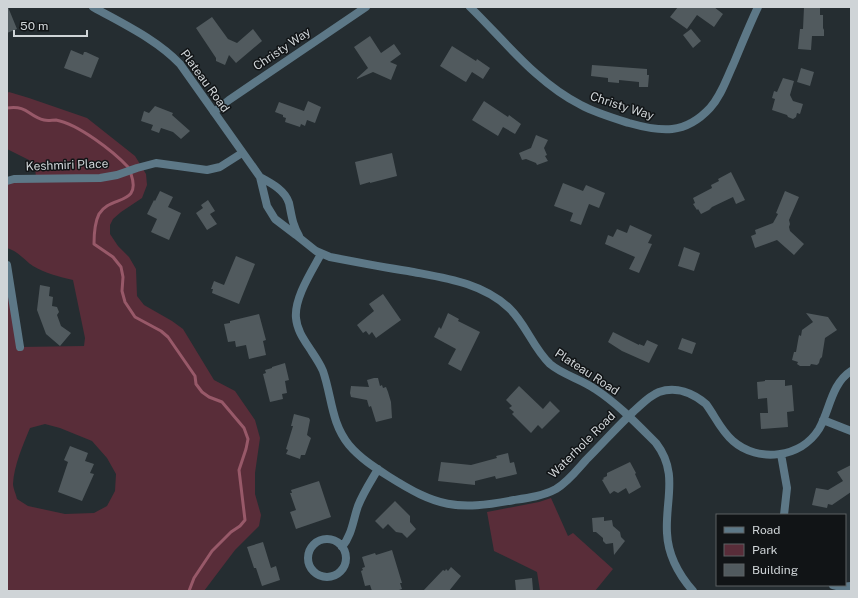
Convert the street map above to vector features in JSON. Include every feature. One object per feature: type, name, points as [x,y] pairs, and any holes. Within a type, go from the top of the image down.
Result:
[{"type":"street","name":"Plateau Road","points":[[94,7],[146,37],[170,54],[180,64],[260,177],[275,186],[286,196],[289,203],[292,222],[301,238]]},
{"type":"street","name":"Christy Way","points":[[214,112],[235,96],[366,7]]},
{"type":"street","name":"Christy Way","points":[[470,7],[531,69],[554,88],[580,105],[599,113],[646,128],[663,130],[676,129],[694,121],[702,116],[716,101],[758,7]]},
{"type":"street","name":"Keshmiri Place","points":[[7,181],[14,179],[100,178],[117,175],[156,163],[208,170],[220,167],[242,153]]},
{"type":"street","name":"Plateau Road","points":[[260,177],[267,206],[275,220],[321,254],[458,281],[479,288],[501,301],[516,316],[538,350],[549,363],[565,374],[593,387],[628,416],[656,443],[667,462],[670,481],[667,524],[669,545],[677,568],[693,591]]},
{"type":"street","name":"Waterhole Road","points":[[321,254],[302,292],[296,310],[296,319],[298,328],[322,369],[335,421],[342,434],[357,454],[415,492],[440,503],[455,506],[478,506],[535,496],[556,489],[628,416],[648,398],[661,391],[678,390],[694,395],[706,404],[724,431],[745,450],[760,454],[781,454],[800,448],[818,430],[839,383],[851,371]]},
{"type":"street","points":[[7,265],[20,347]]},
{"type":"street","points":[[823,420],[851,431]]},
{"type":"street","points":[[781,454],[787,488],[784,514]]},
{"type":"street","points":[[342,547],[351,532],[362,496],[378,469]]},
{"type":"street","points":[[327,539],[336,541],[342,547],[346,555],[345,563],[341,571],[334,576],[326,577],[318,575],[311,570],[308,562],[308,554],[312,546],[319,541],[327,539]]},
{"type":"green space","points":[[9,92],[29,98],[87,118],[135,156],[146,174],[147,185],[142,198],[113,219],[110,225],[110,234],[118,246],[129,257],[136,269],[137,296],[144,305],[183,329],[214,380],[235,391],[255,420],[260,438],[255,473],[255,494],[261,515],[259,526],[235,550],[204,591],[7,591],[7,265],[20,347],[84,346],[85,338],[73,280],[52,274],[33,266],[14,251],[7,248],[7,181],[36,178],[35,166],[31,161],[7,149],[7,93]],"holes":[[[45,424],[60,428],[92,441],[107,458],[116,474],[115,491],[107,506],[94,513],[65,514],[28,506],[17,499],[13,486],[15,470],[19,455],[30,428]]]},
{"type":"green space","points":[[551,498],[568,536],[573,533],[613,569],[595,591],[540,591],[537,572],[494,551],[487,512],[539,502]]},
{"type":"building","points":[[7,7],[17,29],[7,33]]},
{"type":"building","points":[[678,7],[714,7],[723,14],[714,27],[697,15],[687,29],[670,17]]},
{"type":"building","points":[[804,7],[820,7],[820,15],[823,15],[824,36],[812,36],[811,50],[798,49],[800,29],[803,29]]},
{"type":"building","points":[[212,17],[228,39],[237,43],[253,29],[262,41],[236,63],[229,55],[225,65],[216,61],[216,58],[196,28]]},
{"type":"building","points":[[691,29],[701,41],[693,48],[683,35]]},
{"type":"building","points":[[370,36],[381,53],[394,44],[401,54],[390,62],[397,65],[391,80],[373,72],[357,79],[368,68],[354,47]]},
{"type":"building","points":[[452,46],[476,61],[477,59],[490,68],[483,79],[472,72],[466,82],[440,66]]},
{"type":"building","points":[[71,50],[83,55],[84,52],[86,52],[99,58],[91,78],[64,68]]},
{"type":"building","points":[[592,65],[647,69],[647,75],[649,75],[648,87],[639,87],[639,82],[619,80],[619,83],[608,82],[608,78],[591,76]]},
{"type":"building","points":[[801,68],[814,72],[810,86],[797,82]]},
{"type":"building","points":[[783,78],[794,81],[790,95],[793,101],[803,104],[800,114],[797,113],[796,117],[793,119],[787,115],[772,110],[775,99],[772,98],[774,91],[777,92]]},
{"type":"building","points":[[308,101],[321,107],[315,123],[307,120],[305,126],[301,124],[300,127],[285,122],[286,118],[283,117],[283,115],[275,112],[279,102],[304,111]]},
{"type":"building","points":[[484,101],[508,117],[509,115],[521,124],[515,134],[503,127],[498,136],[472,120]]},
{"type":"building","points":[[155,106],[173,113],[172,115],[190,131],[181,139],[173,132],[161,128],[159,133],[151,130],[153,125],[141,121],[144,111],[149,113]]},
{"type":"building","points":[[536,135],[548,140],[544,148],[547,155],[545,156],[548,161],[537,165],[536,163],[526,159],[522,160],[519,153],[531,148]]},
{"type":"building","points":[[392,153],[397,176],[360,185],[355,162]]},
{"type":"building","points":[[731,172],[745,200],[736,204],[733,197],[701,214],[693,204],[695,203],[693,198],[712,188],[711,185],[719,181],[718,179]]},
{"type":"building","points":[[563,183],[583,191],[586,185],[605,193],[599,208],[589,204],[581,225],[570,221],[573,213],[554,206]]},
{"type":"building","points":[[160,191],[173,197],[168,207],[181,213],[169,240],[151,232],[157,219],[147,214]]},
{"type":"building","points":[[785,191],[799,197],[789,220],[789,227],[790,231],[804,244],[794,255],[777,240],[755,248],[751,236],[756,234],[755,230],[773,223],[778,214],[776,213]]},
{"type":"building","points":[[208,200],[215,211],[210,214],[217,224],[207,230],[196,213],[203,208],[201,205]]},
{"type":"building","points":[[630,225],[652,235],[648,243],[652,244],[639,273],[629,269],[635,257],[605,244],[608,235],[613,237],[617,229],[627,233]]},
{"type":"building","points":[[684,247],[700,253],[694,271],[678,266]]},
{"type":"building","points":[[236,256],[255,264],[239,304],[212,293],[213,289],[211,289],[214,281],[224,285]]},
{"type":"building","points":[[40,285],[50,287],[49,296],[53,297],[52,306],[57,307],[59,312],[57,315],[61,326],[71,333],[60,346],[46,334],[37,310]]},
{"type":"building","points":[[383,294],[401,320],[376,338],[372,332],[369,335],[366,331],[363,333],[357,325],[374,311],[369,304]]},
{"type":"building","points":[[448,313],[459,319],[458,321],[480,332],[461,371],[448,364],[456,349],[434,337],[439,327],[441,329]]},
{"type":"building","points":[[806,313],[828,317],[837,330],[825,338],[822,357],[817,365],[811,364],[810,366],[800,366],[797,364],[798,362],[792,360],[794,352],[796,352],[799,335],[801,336],[802,330],[813,322]]},
{"type":"building","points":[[259,314],[266,340],[263,341],[266,355],[249,359],[246,345],[236,347],[235,341],[228,342],[224,324],[230,323],[230,321]]},
{"type":"building","points":[[613,332],[639,345],[644,346],[647,340],[658,345],[649,363],[622,351],[608,342]]},
{"type":"building","points":[[682,338],[696,343],[692,354],[678,349]]},
{"type":"building","points":[[285,363],[289,380],[285,381],[287,393],[282,394],[283,399],[270,402],[263,374],[266,373],[265,370]]},
{"type":"building","points":[[378,378],[380,386],[382,385],[383,388],[386,387],[391,402],[392,418],[376,422],[371,406],[369,407],[367,400],[351,397],[350,393],[351,386],[369,387],[367,380]]},
{"type":"building","points":[[765,380],[785,380],[785,386],[792,385],[794,411],[787,412],[788,427],[761,429],[760,413],[768,413],[767,398],[758,399],[757,382]]},
{"type":"building","points":[[519,386],[543,409],[550,401],[560,411],[542,429],[538,425],[531,433],[512,414],[514,412],[509,408],[512,406],[506,400]]},
{"type":"building","points":[[294,414],[309,418],[310,420],[307,435],[311,438],[305,455],[301,455],[300,459],[286,454],[288,450],[286,449],[293,426],[291,426]]},
{"type":"building","points":[[70,446],[88,453],[85,461],[94,464],[90,473],[94,474],[82,501],[58,492],[68,462],[64,460]]},
{"type":"building","points":[[508,453],[510,463],[514,462],[517,474],[496,479],[495,476],[475,481],[475,485],[438,481],[441,462],[471,465],[497,458],[496,456]]},
{"type":"building","points":[[630,462],[641,487],[629,494],[626,488],[618,493],[614,491],[610,494],[602,480],[604,479],[603,478],[607,476],[607,473]]},
{"type":"building","points":[[851,465],[851,492],[832,505],[828,504],[827,508],[812,505],[816,488],[828,490],[843,481],[837,472]]},
{"type":"building","points":[[319,481],[331,517],[296,529],[290,512],[296,510],[290,493],[292,493],[291,490]]},
{"type":"building","points":[[395,501],[410,516],[410,522],[416,529],[407,538],[402,533],[396,532],[388,524],[383,529],[375,521]]},
{"type":"building","points":[[604,517],[604,521],[612,520],[613,526],[620,532],[621,537],[625,541],[614,555],[613,543],[606,544],[603,541],[603,538],[596,532],[593,532],[592,518]]},
{"type":"building","points":[[263,542],[271,568],[276,566],[280,580],[262,586],[247,547]]},
{"type":"building","points":[[392,550],[402,583],[400,583],[402,589],[396,591],[372,591],[370,585],[365,586],[361,571],[363,570],[362,568],[365,567],[362,557],[375,553],[376,555]]},
{"type":"building","points":[[451,567],[461,576],[449,591],[423,591],[443,570],[445,571],[446,569],[448,571]]},
{"type":"building","points":[[532,578],[533,590],[516,591],[515,580]]},
{"type":"waterway","points":[[7,108],[14,107],[24,109],[39,118],[56,120],[74,127],[95,139],[114,153],[128,167]]},
{"type":"waterway","points":[[131,174],[133,184],[132,191],[129,196],[110,204],[99,214],[94,244],[113,257],[121,267],[123,277],[122,291],[125,302],[135,317],[161,331],[168,337],[195,376],[196,384],[202,392],[209,397],[222,402],[244,428],[248,439],[239,470],[245,520],[212,551],[194,578],[189,591]]}]
